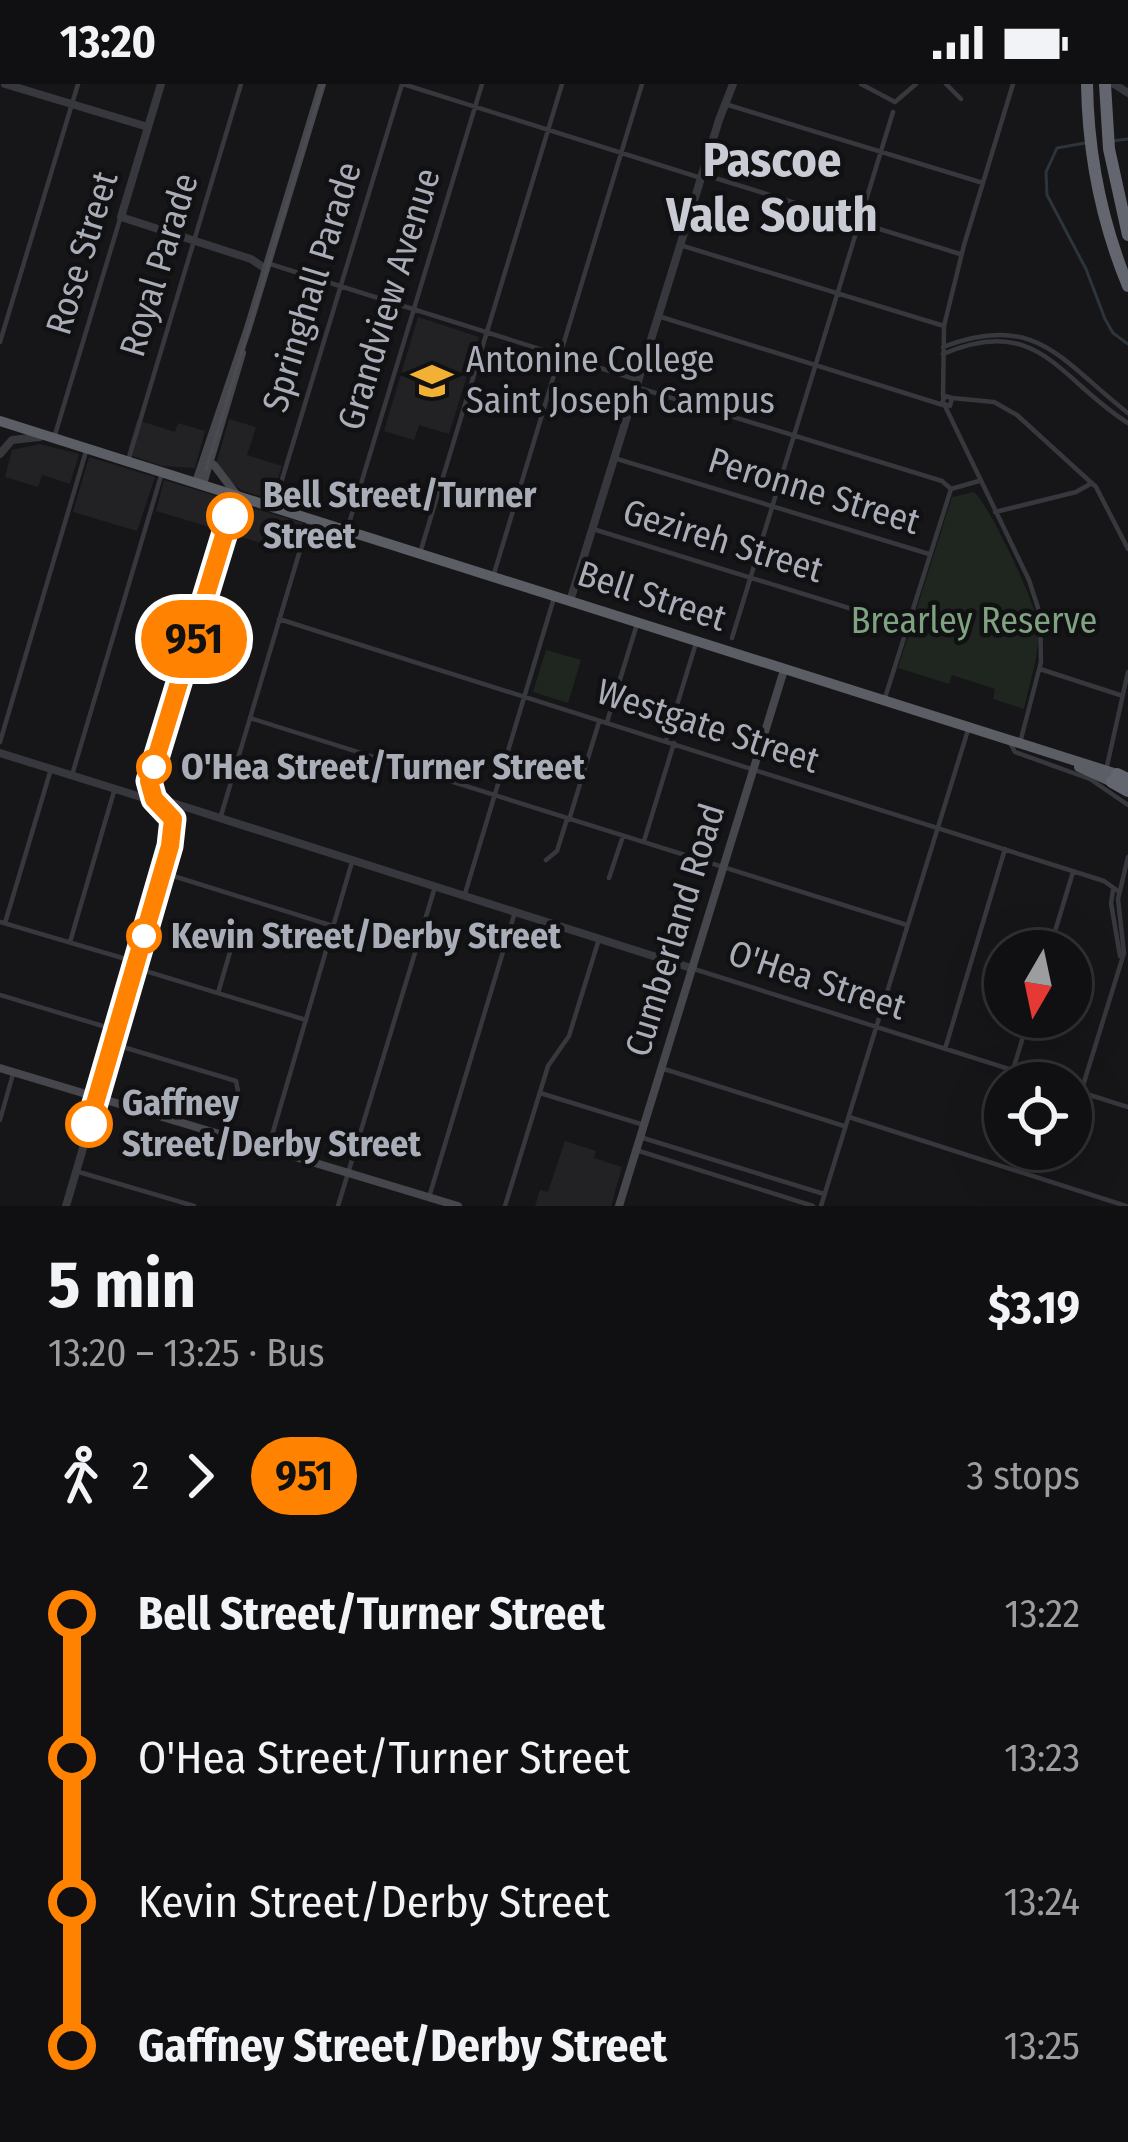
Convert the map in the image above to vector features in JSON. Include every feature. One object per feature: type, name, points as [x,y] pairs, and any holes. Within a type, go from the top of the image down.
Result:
[{"type":"highway","points":[[1087,84],[1104,217],[1128,286]]},
{"type":"highway","points":[[1105,84],[1109,148],[1128,235]]},
{"type":"highway","name":"Bell Street","points":[[5,423],[1118,776]]},
{"type":"highway","points":[[1118,776],[1128,794]]},
{"type":"main road","points":[[200,483],[214,458],[322,84]]},
{"type":"main road","points":[[200,483],[231,368],[248,328]]},
{"type":"main road","points":[[214,458],[217,473],[236,494]]},
{"type":"main road","name":"Cumberland Road","points":[[619,1206],[784,670]]},
{"type":"main road","points":[[0,1068],[458,1206]]},
{"type":"street","points":[[5,84],[148,128]]},
{"type":"street","points":[[0,343],[78,84]]},
{"type":"street","name":"Rose Street","points":[[54,438],[161,84]]},
{"type":"street","name":"Royal Parade","points":[[128,461],[242,84]]},
{"type":"street","points":[[402,84],[961,254]]},
{"type":"street","name":"Springhall Parade","points":[[274,506],[402,84]]},
{"type":"street","name":"Grandview Avenue","points":[[347,530],[482,84]]},
{"type":"street","points":[[420,554],[562,84]]},
{"type":"street","points":[[494,577],[642,84]]},
{"type":"street","points":[[570,601],[733,84]]},
{"type":"street","points":[[861,84],[895,102],[916,84]]},
{"type":"street","points":[[946,84],[961,99]]},
{"type":"street","points":[[1013,84],[961,254],[943,350],[951,416],[1037,601],[1043,636],[1040,670],[1015,743]]},
{"type":"street","points":[[725,104],[983,183]]},
{"type":"street","points":[[732,638],[893,112]]},
{"type":"street","points":[[121,217],[942,481],[951,489]]},
{"type":"street","points":[[680,245],[944,326]]},
{"type":"street","points":[[658,316],[929,399],[987,400],[1011,410],[1092,483],[1128,549]]},
{"type":"street","points":[[943,350],[986,334],[1032,338],[1060,353],[1128,413]]},
{"type":"street","points":[[943,350],[986,340],[1031,346],[1128,423]]},
{"type":"street","points":[[0,454],[5,423]]},
{"type":"street","points":[[0,454],[17,438],[54,438]]},
{"type":"street","points":[[0,742],[87,448]]},
{"type":"street","name":"Peronne Street","points":[[614,458],[929,554]]},
{"type":"street","points":[[72,775],[163,472]]},
{"type":"street","points":[[951,489],[979,481]]},
{"type":"street","points":[[994,512],[1076,492],[1092,483]]},
{"type":"street","points":[[884,701],[951,489]]},
{"type":"street","points":[[170,846],[174,822],[154,783],[236,494]]},
{"type":"street","points":[[220,819],[310,518]]},
{"type":"street","name":"Gezireh Street","points":[[592,529],[907,626]]},
{"type":"street","points":[[464,897],[555,596]]},
{"type":"street","name":"Westgate Street","points":[[280,619],[937,827],[1116,889]]},
{"type":"street","points":[[545,860],[555,854],[637,622]]},
{"type":"street","points":[[644,843],[697,641]]},
{"type":"street","points":[[1040,670],[1123,696]]},
{"type":"street","points":[[1118,776],[1128,672]]},
{"type":"street","points":[[250,718],[907,926]]},
{"type":"street","points":[[636,1150],[817,1206],[849,1118],[968,728]]},
{"type":"street","name":"Bell Street","points":[[1015,743],[1012,750],[1090,779],[1128,806]]},
{"type":"street","name":"O'Hea Street","points":[[0,754],[160,799],[987,1062]]},
{"type":"street","points":[[51,769],[3,923],[306,1020]]},
{"type":"street","points":[[70,942],[116,788]]},
{"type":"street","name":"O'Hea Street","points":[[160,799],[179,813],[220,819]]},
{"type":"street","points":[[66,1206],[179,813]]},
{"type":"street","points":[[609,878],[623,836]]},
{"type":"street","points":[[945,1049],[1005,849]]},
{"type":"street","points":[[1119,968],[1112,903],[1128,857]]},
{"type":"street","points":[[268,1149],[352,862]]},
{"type":"street","points":[[1055,930],[1073,872]]},
{"type":"street","points":[[162,873],[333,926]]},
{"type":"street","points":[[338,1206],[435,887]]},
{"type":"street","points":[[1090,1062],[1126,938],[1116,889]]},
{"type":"street","points":[[432,1201],[515,913]]},
{"type":"street","points":[[218,993],[235,935]]},
{"type":"street","points":[[505,1206],[553,1057],[569,1036],[598,939]]},
{"type":"street","points":[[1119,968],[1128,959]]},
{"type":"street","points":[[0,995],[116,1030]]},
{"type":"street","points":[[112,1044],[231,1079],[238,1085],[225,1136]]},
{"type":"street","points":[[661,1068],[846,1127]]},
{"type":"street","points":[[0,1120],[14,1072]]},
{"type":"street","points":[[540,1093],[644,1125]]},
{"type":"street","points":[[1092,1096],[1128,1107]]},
{"type":"street","points":[[849,1118],[1126,1206]]},
{"type":"street","points":[[640,1137],[824,1194]]},
{"type":"street","points":[[76,1171],[194,1206]]},
{"type":"shaded area","name":"Antonine College Saint Joseph Campus","points":[[418,317],[479,337],[449,434],[419,425],[414,440],[384,431]]},
{"type":"shaded area","points":[[229,419],[256,427],[247,455],[282,466],[271,500],[241,490],[220,473],[217,461]]},
{"type":"shaded area","points":[[137,420],[175,432],[178,423],[205,431],[195,468],[162,466],[127,454]]},
{"type":"shaded area","points":[[40,444],[79,454],[70,484],[42,475],[38,487],[5,477],[12,450]]},
{"type":"shaded area","points":[[89,457],[155,477],[137,531],[73,512]]},
{"type":"shaded area","points":[[164,480],[226,499],[216,529],[156,511]]},
{"type":"shaded area","points":[[243,505],[303,523],[294,553],[234,535]]},
{"type":"shaded area","points":[[565,1141],[596,1151],[594,1158],[622,1167],[611,1206],[535,1206],[540,1190],[548,1192]]},
{"type":"green space","name":"Brearley Reserve","points":[[974,492],[1009,551],[1036,617],[1037,652],[1024,709],[993,699],[995,689],[952,675],[949,684],[898,668],[952,497]]},
{"type":"green space","points":[[546,650],[581,660],[568,703],[533,692]]},
{"type":"waterway","points":[[1112,141],[1128,139]]},
{"type":"waterway","points":[[1085,143],[1057,148],[1046,172],[1047,195],[1086,269],[1105,319],[1128,344]]},
{"type":"tram line","points":[[206,470],[323,84]]},
{"type":"bus line","name":"951","points":[[89,1124],[170,846],[173,819],[154,799],[149,781],[230,516]]},
{"type":"place","name":"Antonine College Saint Joseph Campus","points":[[432,381]]},
{"type":"place","name":"Bell Street/Turner Street","points":[[230,516]]},
{"type":"place","name":"O'Hea Street/Turner Street","points":[[154,767]]},
{"type":"place","name":"Kevin Street/Derby Street","points":[[144,936]]},
{"type":"place","name":"Gaffney Street/Derby Street","points":[[89,1124]]},
{"type":"district","name":"Pascoe Vale South","points":[[772,188]]}]
